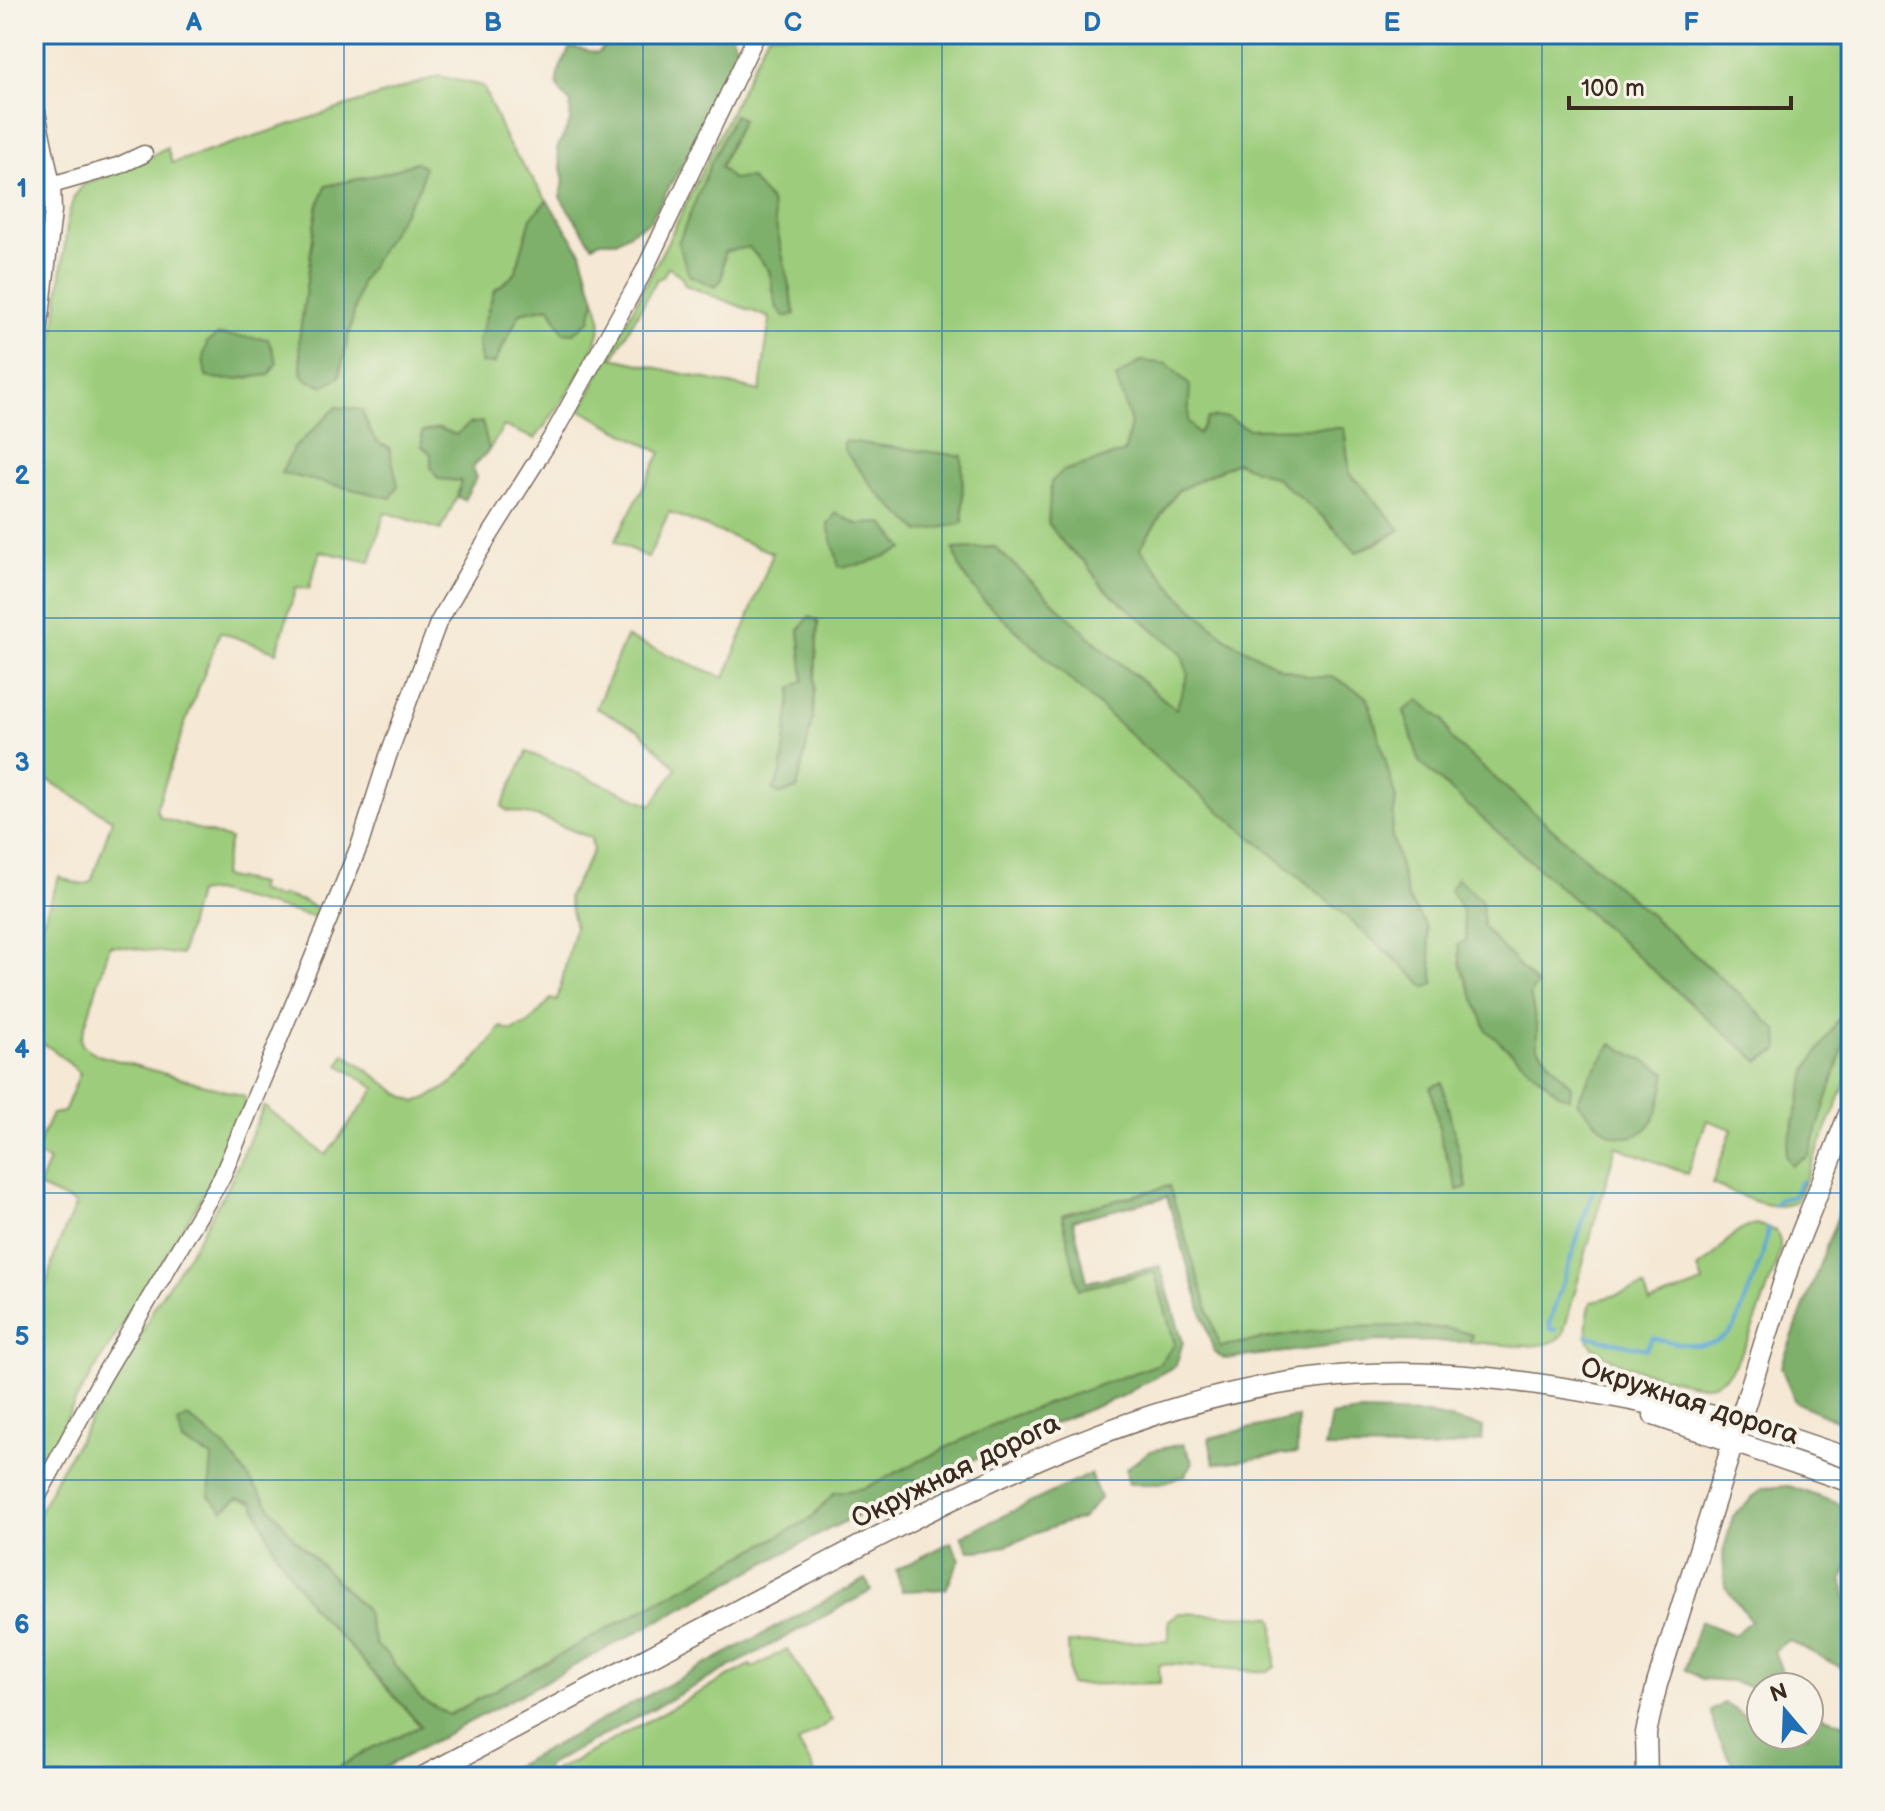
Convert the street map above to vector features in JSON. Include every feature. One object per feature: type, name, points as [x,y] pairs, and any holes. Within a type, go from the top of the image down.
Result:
[{"type":"main road","points":[[1647,1777],[1645,1749],[1652,1703],[1790,1262],[1851,1109]]},
{"type":"main road","name":"Окружная дорога","points":[[423,1777],[964,1493],[1058,1449],[1131,1422],[1224,1395],[1336,1376],[1411,1373],[1497,1379],[1558,1388],[1851,1459]]},
{"type":"main road","name":"Окружная дорога","points":[[1736,1432],[1851,1482]]},
{"type":"street","points":[[34,1503],[102,1378],[222,1177],[360,844],[388,756],[438,623],[471,564],[553,435],[644,271],[757,34]]},
{"type":"street","points":[[34,98],[52,185],[53,211],[34,378]]},
{"type":"street","points":[[34,190],[118,166],[144,154]]},
{"type":"green space","points":[[612,34],[731,34],[739,52],[700,132],[650,221],[616,241],[601,241],[592,245],[560,197],[564,181],[557,149],[570,122],[571,103],[559,89],[557,77],[570,47],[598,53]]},
{"type":"green space","points":[[768,34],[1851,34],[1851,1066],[1839,1100],[1796,1201],[1787,1205],[1766,1204],[1712,1184],[1732,1129],[1707,1120],[1687,1174],[1616,1146],[1563,1334],[1556,1340],[1534,1346],[1470,1342],[1472,1335],[1458,1331],[1392,1326],[1318,1331],[1219,1347],[1169,1186],[1062,1215],[1079,1289],[1154,1271],[1175,1344],[1159,1364],[1007,1418],[865,1488],[834,1493],[812,1518],[449,1715],[421,1699],[387,1654],[376,1646],[365,1609],[212,1457],[238,1498],[253,1502],[276,1552],[313,1609],[421,1727],[370,1749],[322,1777],[34,1777],[34,1522],[60,1471],[140,1337],[155,1305],[229,1185],[264,1106],[326,1155],[376,1088],[339,1065],[345,1054],[415,1102],[441,1091],[464,1073],[501,1027],[512,1031],[529,1023],[551,999],[557,1001],[575,927],[568,897],[593,851],[591,838],[540,817],[506,810],[502,806],[527,752],[652,805],[677,768],[639,730],[596,708],[626,637],[725,678],[773,553],[669,512],[648,558],[615,541],[661,453],[581,410],[671,235]],"holes":[[[734,116],[742,120],[720,167],[732,179],[771,202],[795,314],[777,308],[769,270],[749,247],[724,251],[722,278],[678,243],[711,163]],[[668,267],[681,276],[685,285],[770,318],[760,391],[613,358],[657,279],[663,277]],[[1116,378],[1188,423],[1198,434],[1227,417],[1248,429],[1344,428],[1350,475],[1400,530],[1380,542],[1356,552],[1323,517],[1276,478],[1236,462],[1177,491],[1139,548],[1180,597],[1227,639],[1280,668],[1310,677],[1335,677],[1396,799],[1391,832],[1408,899],[1427,927],[1434,984],[1426,987],[1332,904],[954,550],[995,547],[1105,651],[1176,710],[1188,674],[1181,652],[1103,587],[1085,562],[1063,471],[1125,452],[1131,423]],[[962,457],[963,523],[920,531]],[[818,622],[813,716],[797,789],[773,790],[781,774],[804,680],[799,631]],[[1404,711],[1444,720],[1450,739],[1739,994],[1759,1061],[1421,763]],[[1482,901],[1483,927],[1536,985],[1530,994],[1537,1028],[1537,1047],[1571,1086],[1461,966],[1467,940],[1462,910]],[[1441,1083],[1467,1186],[1458,1190],[1442,1142],[1431,1087]]]},
{"type":"green space","points":[[439,76],[483,86],[507,142],[547,200],[531,218],[515,274],[494,291],[494,364],[520,313],[550,307],[563,331],[590,320],[595,299],[601,325],[581,371],[535,439],[504,426],[489,450],[482,423],[469,424],[456,435],[439,428],[431,454],[431,467],[461,481],[441,530],[385,512],[370,562],[320,551],[309,589],[296,587],[277,652],[220,632],[156,810],[161,818],[230,839],[222,876],[260,884],[258,891],[303,901],[322,911],[313,917],[213,891],[197,893],[181,955],[110,945],[81,1039],[82,1045],[98,1055],[244,1096],[246,1102],[207,1189],[77,1398],[34,1483],[34,1288],[43,1294],[57,1248],[76,1204],[38,1187],[49,1161],[34,1153],[52,1114],[64,1112],[80,1073],[34,1038],[34,945],[59,877],[82,885],[91,882],[112,820],[34,771],[34,502],[68,218],[74,197],[83,185],[167,148],[172,163]],"holes":[[[416,162],[381,245],[361,282],[339,377],[302,375],[299,340],[317,208],[326,186],[390,172]],[[337,407],[383,446],[282,473],[293,449]]]},
{"type":"green space","points":[[734,115],[742,119],[720,167],[732,179],[750,178],[771,202],[795,314],[785,317],[777,308],[769,270],[749,247],[724,252],[722,279],[715,287],[689,275],[678,243]]},
{"type":"green space","points":[[416,162],[424,167],[420,186],[361,282],[339,377],[323,386],[309,381],[302,375],[299,340],[317,208],[326,186],[390,172]]},
{"type":"green space","points":[[547,200],[581,252],[595,299],[590,320],[574,333],[563,332],[550,307],[520,313],[494,364],[481,363],[478,341],[494,291],[515,274],[531,218]]},
{"type":"green space","points":[[218,335],[268,339],[277,362],[269,375],[229,380],[206,377],[203,358],[207,342]]},
{"type":"green space","points":[[1141,361],[1168,364],[1190,386],[1188,422],[1198,434],[1208,418],[1227,417],[1248,429],[1344,428],[1350,475],[1400,530],[1357,552],[1323,517],[1276,478],[1236,462],[1177,491],[1140,548],[1180,597],[1227,639],[1280,668],[1310,677],[1334,677],[1368,698],[1396,799],[1391,832],[1408,899],[1427,927],[1434,984],[1426,987],[1332,904],[1157,759],[983,600],[961,571],[954,549],[995,547],[1105,651],[1176,709],[1188,674],[1181,652],[1103,587],[1085,562],[1066,547],[1048,523],[1051,482],[1063,471],[1125,452],[1131,423],[1116,378]]},
{"type":"green space","points":[[337,407],[362,410],[374,438],[389,447],[398,485],[391,498],[281,473],[293,449]]},
{"type":"green space","points":[[482,422],[489,450],[472,468],[476,478],[464,500],[457,497],[461,481],[438,479],[431,467],[431,454],[422,446],[422,432],[439,428],[456,435],[469,424]]},
{"type":"green space","points":[[844,441],[962,456],[963,523],[920,532],[878,493],[844,450]]},
{"type":"green space","points":[[836,513],[857,524],[883,523],[904,549],[865,564],[839,567],[828,525]]},
{"type":"green space","points":[[809,617],[818,621],[813,716],[797,789],[779,795],[773,790],[781,774],[792,688],[804,680],[799,630]]},
{"type":"green space","points":[[1419,700],[1444,720],[1451,739],[1778,1031],[1779,1050],[1759,1061],[1420,763],[1404,711]]},
{"type":"green space","points":[[1457,878],[1482,901],[1483,927],[1537,985],[1530,994],[1537,1028],[1537,1047],[1571,1086],[1570,1099],[1559,1094],[1487,1031],[1461,966],[1458,945],[1467,940],[1462,910],[1450,890]]},
{"type":"green space","points":[[1843,1012],[1851,1014],[1851,1022],[1809,1156],[1792,1165],[1785,1156],[1808,1068]]},
{"type":"green space","points":[[1612,1044],[1666,1072],[1660,1102],[1652,1121],[1646,1129],[1627,1137],[1609,1133],[1577,1102]]},
{"type":"green space","points":[[1442,1083],[1467,1187],[1458,1190],[1442,1142],[1431,1087]]},
{"type":"green space","points":[[1851,1181],[1851,1427],[1795,1402],[1781,1367]]},
{"type":"green space","points":[[1169,1186],[1220,1347],[1318,1331],[1392,1326],[1458,1331],[1472,1335],[1469,1342],[1379,1341],[1224,1359],[1214,1352],[1167,1197],[1073,1220],[1087,1282],[1160,1266],[1183,1342],[1176,1365],[1122,1396],[1037,1430],[829,1529],[367,1777],[322,1777],[370,1749],[421,1726],[313,1609],[276,1552],[253,1502],[238,1498],[223,1510],[209,1496],[212,1457],[183,1442],[178,1423],[188,1417],[226,1448],[295,1539],[365,1609],[376,1646],[387,1654],[421,1699],[449,1715],[812,1518],[834,1493],[865,1488],[1007,1418],[1159,1364],[1175,1344],[1155,1272],[1079,1289],[1062,1215]]},
{"type":"green space","points":[[1756,1224],[1776,1231],[1780,1251],[1748,1338],[1731,1369],[1720,1380],[1705,1385],[1662,1377],[1610,1358],[1591,1344],[1587,1329],[1591,1302],[1644,1287],[1650,1303],[1703,1283],[1698,1268],[1738,1231]]},
{"type":"green space","points":[[1359,1412],[1428,1414],[1483,1427],[1482,1441],[1433,1449],[1325,1448],[1331,1416]]},
{"type":"green space","points":[[1298,1417],[1297,1453],[1214,1464],[1209,1438]]},
{"type":"green space","points":[[1183,1444],[1193,1462],[1185,1476],[1159,1484],[1128,1484],[1126,1469],[1150,1451]]},
{"type":"green space","points":[[1090,1474],[1100,1498],[1082,1519],[997,1548],[969,1551],[961,1536]]},
{"type":"green space","points":[[1789,1486],[1851,1508],[1851,1557],[1842,1580],[1851,1622],[1851,1663],[1844,1669],[1788,1640],[1774,1651],[1782,1671],[1745,1671],[1745,1685],[1732,1681],[1701,1679],[1685,1669],[1700,1621],[1734,1635],[1751,1621],[1725,1587],[1723,1553],[1733,1516],[1763,1488]]},
{"type":"green space","points":[[951,1542],[960,1559],[946,1589],[902,1591],[896,1570]]},
{"type":"green space","points":[[866,1579],[871,1591],[548,1765],[544,1777],[495,1777]]},
{"type":"green space","points":[[1179,1613],[1271,1617],[1274,1621],[1275,1667],[1268,1672],[1159,1665],[1160,1683],[1070,1685],[1068,1643],[1169,1641],[1169,1620]]},
{"type":"green space","points":[[787,1649],[832,1720],[798,1743],[815,1777],[552,1777],[554,1770],[750,1665],[753,1668]]},
{"type":"green space","points":[[1724,1703],[1745,1716],[1745,1751],[1825,1751],[1825,1717],[1851,1726],[1851,1777],[1740,1777],[1715,1731],[1711,1711]]},
{"type":"waterway","points":[[1774,1205],[1780,1199],[1793,1196],[1801,1181]]},
{"type":"waterway","points":[[1556,1330],[1551,1329],[1549,1324],[1593,1191]]},
{"type":"waterway","points":[[1587,1336],[1646,1349],[1652,1338],[1697,1345],[1719,1341],[1736,1325],[1762,1257],[1768,1228]]}]
